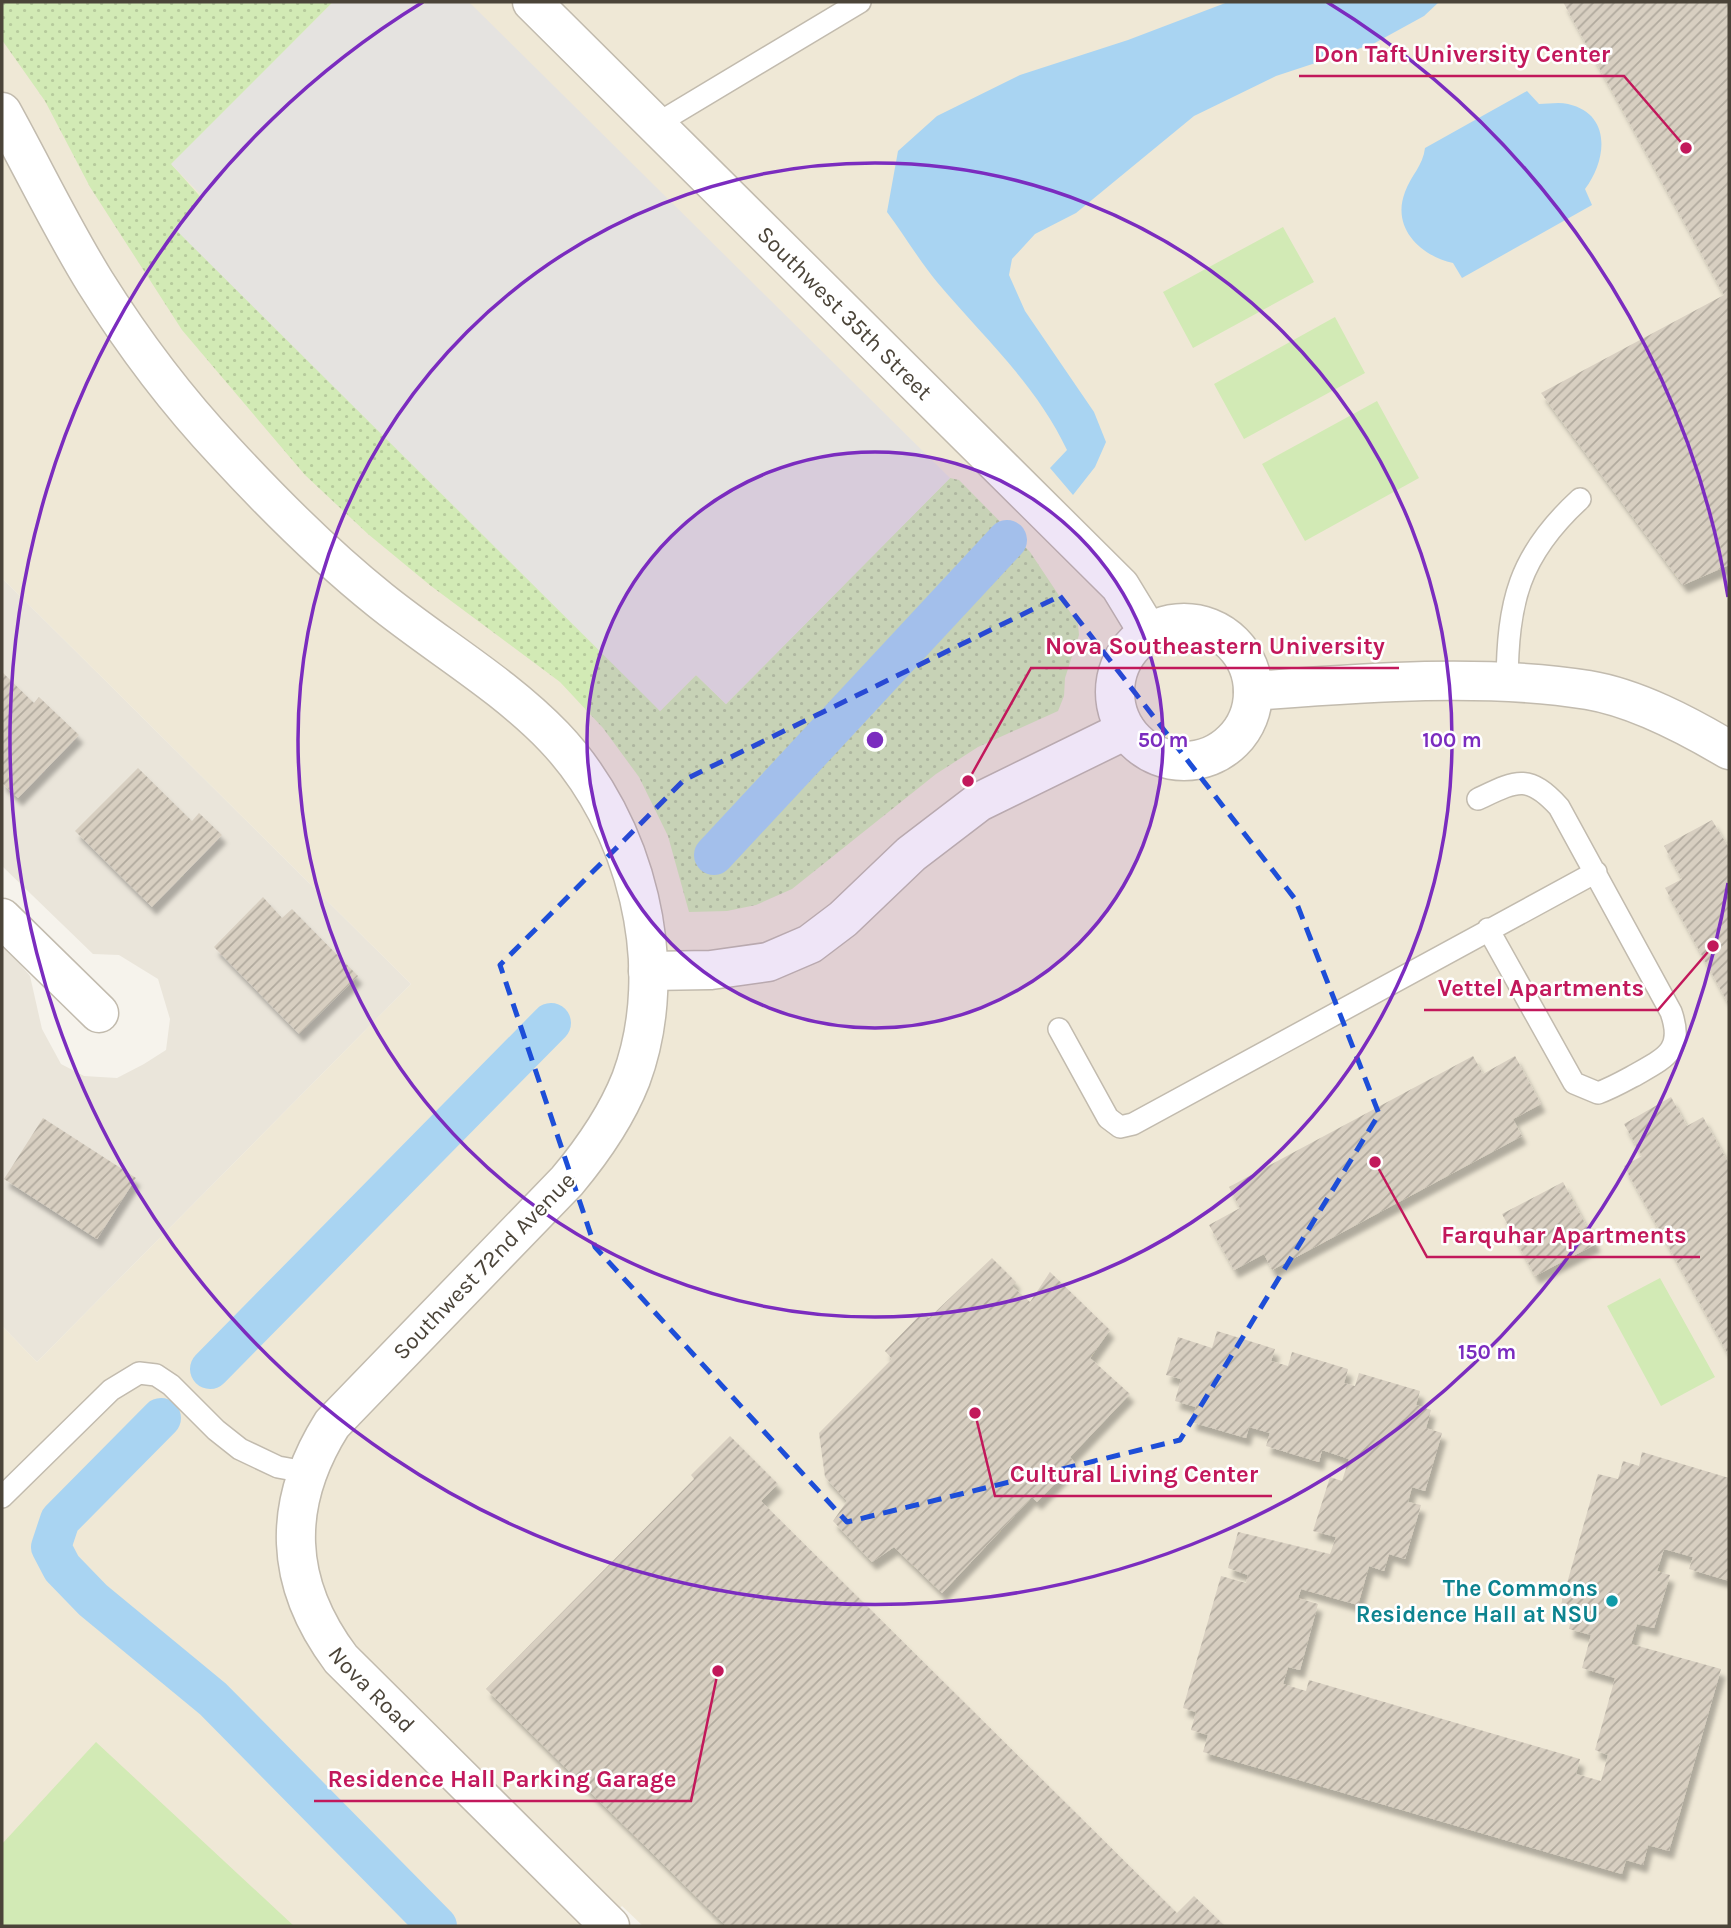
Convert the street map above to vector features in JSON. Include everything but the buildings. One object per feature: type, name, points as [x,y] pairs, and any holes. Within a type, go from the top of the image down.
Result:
[{"type":"street","name":"Southwest 35th Street","points":[[532,2],[1120,586],[1148,632]]},
{"type":"street","name":"Southwest 72nd Avenue","points":[[2,112],[95,282],[178,397],[222,449],[278,507],[377,598],[513,700],[555,738],[596,790],[623,843],[640,905],[648,971],[644,1029],[634,1068],[618,1106],[594,1147],[542,1207],[332,1424],[306,1472],[298,1507],[295,1545]]},
{"type":"street","points":[[1171,624],[1194,624],[1217,632],[1236,646],[1248,667],[1253,691],[1250,713],[1240,732],[1224,748],[1205,758],[1183,761],[1161,757],[1141,746],[1126,730],[1117,710],[1114,687],[1119,666],[1131,646],[1148,632],[1171,624]]},
{"type":"street","points":[[1253,691],[1329,685],[1507,683],[1589,690],[1632,703],[1729,750]]},
{"type":"street","points":[[648,971],[711,970],[768,962],[810,944],[843,919],[911,854],[979,802],[1126,730]]},
{"type":"street","points":[[2,918],[99,1013]]},
{"type":"street","name":"Nova Road","points":[[295,1545],[299,1576],[312,1611],[320,1630],[341,1659],[610,1926]]},
{"type":"lane","points":[[655,125],[860,2]]},
{"type":"lane","points":[[1507,683],[1508,628],[1525,571],[1539,544],[1580,499]]},
{"type":"lane","points":[[1478,799],[1520,782],[1532,784],[1559,807],[1677,1028],[1675,1042],[1667,1057],[1610,1088],[1598,1093],[1587,1091],[1569,1076],[1488,929]]},
{"type":"lane","points":[[1059,1029],[1108,1118],[1119,1127],[1133,1124],[1596,872]]},
{"type":"lane","points":[[2,1497],[111,1390],[139,1373],[156,1376],[171,1385],[216,1430],[240,1449],[278,1467],[306,1472]]},
{"type":"highlighted area","points":[[1060,596],[1295,899],[1379,1114],[1180,1440],[847,1522],[595,1247],[500,965],[684,780]]},
{"type":"shaded area","points":[[2,2],[1729,2],[1729,1926],[643,1926],[622,1906],[601,1926],[2,1926],[2,1326],[37,1362],[411,984],[2,578]]},
{"type":"shaded area","points":[[333,2],[469,2],[950,478],[726,704],[696,675],[660,711],[174,228],[204,198],[171,164]]},
{"type":"shaded area","points":[[2,578],[411,984],[37,1362],[2,1326],[2,943],[30,976],[42,1029],[61,1064],[84,1076],[117,1078],[166,1050],[170,1019],[158,979],[119,955],[93,954],[2,866]]},
{"type":"green space","points":[[2,2],[333,2],[172,165],[660,711],[696,675],[726,704],[950,478],[959,480],[1030,552],[1078,624],[1079,635],[1058,711],[978,747],[936,774],[792,889],[756,905],[727,911],[689,912],[668,836],[639,777],[603,728],[560,682],[431,586],[368,534],[305,475],[182,330],[90,187],[45,101],[2,40]]},
{"type":"green space","points":[[1283,227],[1314,282],[1193,348],[1163,292]]},
{"type":"green space","points":[[1335,317],[1365,373],[1244,439],[1214,384]]},
{"type":"green space","points":[[1377,401],[1419,478],[1305,541],[1262,464]]},
{"type":"green space","points":[[1660,1278],[1715,1377],[1661,1406],[1607,1306]]},
{"type":"green space","points":[[96,1742],[294,1926],[2,1926],[2,1844]]},
{"type":"water","points":[[1228,2],[1439,2],[1424,16],[1373,44],[1276,76],[1194,116],[1076,213],[1035,234],[1012,259],[1009,275],[1025,311],[1094,412],[1106,442],[1095,467],[1073,495],[1050,468],[1067,450],[1040,404],[1008,362],[937,282],[887,212],[898,151],[937,116],[1020,75],[1128,40]]},
{"type":"water","points":[[1527,91],[1539,104],[1565,103],[1582,109],[1592,117],[1599,128],[1601,152],[1598,165],[1585,189],[1592,205],[1462,278],[1453,263],[1430,254],[1412,238],[1402,217],[1405,192],[1422,160],[1425,148]]},
{"type":"waterway","points":[[714,855],[1007,540]]},
{"type":"waterway","points":[[210,1369],[551,1023]]},
{"type":"waterway","points":[[161,1418],[60,1520],[51,1547],[62,1568],[93,1600],[213,1699],[437,1926]]},
{"type":"place","name":"Don Taft University Center","points":[[1686,148]]},
{"type":"place","name":"Nova Southeastern University","points":[[968,781]]},
{"type":"place","name":"Vettel Apartments","points":[[1713,946]]},
{"type":"place","name":"Farquhar Apartments","points":[[1375,1162]]},
{"type":"place","name":"Cultural Living Center","points":[[975,1413]]},
{"type":"place","name":"The Commons Residence Hall at NSU","points":[[1612,1601]]},
{"type":"place","name":"Residence Hall Parking Garage","points":[[718,1671]]}]
